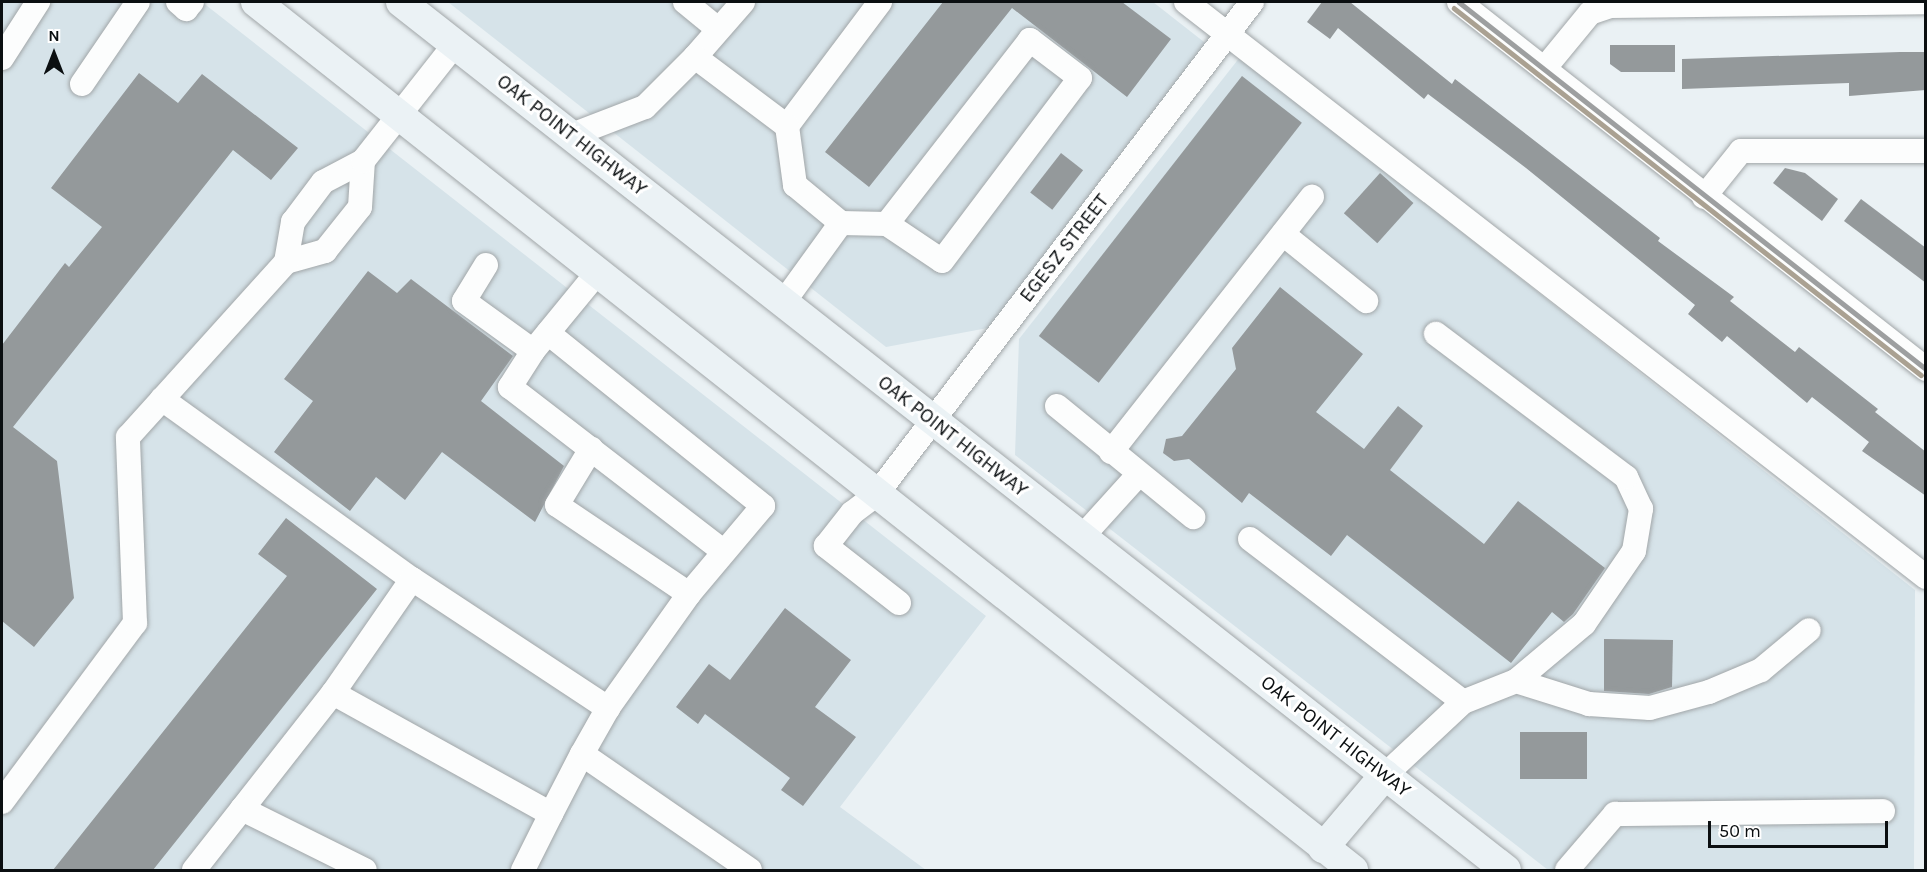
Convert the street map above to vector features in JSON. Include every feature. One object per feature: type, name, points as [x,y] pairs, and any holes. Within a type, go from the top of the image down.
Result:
[{"type":"main road","points":[[256,2],[398,112],[876,495],[1353,870]]},
{"type":"main road","name":"OAK POINT HIGHWAY","points":[[401,2],[1506,870]]},
{"type":"main road","points":[[1323,848],[1385,775]]},
{"type":"street","points":[[2,58],[38,2]]},
{"type":"street","points":[[81,84],[138,2]]},
{"type":"street","points":[[178,2],[186,9],[192,2]]},
{"type":"street","points":[[685,2],[718,29]]},
{"type":"street","points":[[572,135],[645,107],[695,57],[743,2]]},
{"type":"street","points":[[880,2],[787,126],[795,185],[841,223],[887,224],[942,261],[1080,78],[1030,40],[887,224]]},
{"type":"street","points":[[1186,2],[1926,577]]},
{"type":"street","name":"EGESZ STREET","points":[[899,603],[826,546],[852,513],[876,495],[1230,35],[1252,2]]},
{"type":"street","points":[[1459,2],[1704,197],[1926,369]]},
{"type":"street","points":[[1544,69],[1590,13],[1610,6],[1926,2]]},
{"type":"street","points":[[286,262],[293,222],[324,182],[363,161],[398,112],[455,44]]},
{"type":"street","points":[[695,57],[787,126]]},
{"type":"street","points":[[1704,197],[1741,151],[1926,151]]},
{"type":"street","points":[[3,795],[135,623],[128,437],[286,262],[325,251],[360,207],[363,161]]},
{"type":"street","points":[[1111,452],[1312,197]]},
{"type":"street","points":[[783,303],[841,223]]},
{"type":"street","points":[[1283,234],[1366,302]]},
{"type":"street","points":[[486,265],[464,301],[541,342],[763,506],[689,594],[608,708],[523,870]]},
{"type":"street","points":[[598,272],[541,342],[510,387],[724,552]]},
{"type":"street","points":[[1385,775],[1463,702],[1516,681],[1584,624],[1634,552],[1641,509],[1626,477],[1436,334]]},
{"type":"street","points":[[162,399],[412,579],[608,708]]},
{"type":"street","points":[[1057,406],[1138,475],[1192,517]]},
{"type":"street","points":[[591,449],[557,505],[689,594]]},
{"type":"street","points":[[1082,537],[1138,475]]},
{"type":"street","points":[[1250,539],[1463,702]]},
{"type":"street","points":[[194,870],[333,693],[412,579]]},
{"type":"street","points":[[1516,681],[1589,704],[1650,708],[1709,692],[1761,670],[1809,630]]},
{"type":"street","points":[[333,693],[551,814]]},
{"type":"street","points":[[582,754],[750,870]]},
{"type":"street","points":[[242,809],[365,870]]},
{"type":"street","points":[[1567,870],[1615,814],[1883,811]]},
{"type":"shaded area","points":[[2,2],[202,2],[986,616],[840,807],[926,870],[2,870]]},
{"type":"shaded area","points":[[448,2],[1153,2],[1213,49],[993,327],[886,347]]},
{"type":"shaded area","points":[[1240,57],[1915,590],[1914,870],[1548,870],[1015,455],[1019,339]]},
{"type":"building","points":[[943,2],[1122,2],[1171,39],[1127,97],[1012,8],[869,187],[825,152]]},
{"type":"building","points":[[1322,2],[1350,2],[1452,84],[1455,79],[1660,238],[1658,241],[1734,297],[1730,301],[1795,352],[1799,347],[1878,409],[1875,412],[1926,452],[1926,496],[1862,451],[1869,442],[1812,397],[1807,403],[1727,336],[1722,342],[1688,314],[1695,305],[1526,168],[1428,94],[1424,99],[1338,28],[1330,39],[1307,22]]},
{"type":"building","points":[[1610,45],[1675,45],[1675,72],[1621,72],[1610,64]]},
{"type":"building","points":[[1926,52],[1926,90],[1849,96],[1849,83],[1682,89],[1682,59]]},
{"type":"building","points":[[139,73],[178,103],[202,74],[298,148],[271,180],[233,150],[13,427],[57,461],[74,598],[34,647],[2,621],[2,345],[65,263],[69,267],[102,227],[51,188]]},
{"type":"building","points":[[1242,76],[1302,123],[1099,383],[1039,336]]},
{"type":"building","points":[[1061,153],[1083,170],[1052,210],[1030,192]]},
{"type":"building","points":[[1785,168],[1805,173],[1838,199],[1822,221],[1773,183]]},
{"type":"building","points":[[1380,173],[1413,203],[1377,243],[1344,213]]},
{"type":"building","points":[[1861,199],[1926,248],[1926,283],[1844,221]]},
{"type":"building","points":[[368,271],[397,293],[411,279],[513,356],[481,401],[564,466],[535,522],[442,452],[405,500],[376,477],[350,511],[274,452],[313,401],[284,379]]},
{"type":"building","points":[[1280,287],[1363,354],[1316,412],[1364,449],[1398,406],[1423,426],[1390,470],[1484,544],[1518,501],[1605,568],[1573,614],[1564,622],[1552,612],[1511,663],[1347,535],[1331,556],[1249,493],[1242,503],[1189,459],[1174,461],[1163,453],[1166,439],[1182,436],[1236,369],[1232,348]]},
{"type":"building","points":[[286,518],[377,589],[153,870],[53,870],[287,576],[258,554]]},
{"type":"building","points":[[785,608],[851,660],[815,707],[856,737],[803,806],[781,790],[790,778],[705,714],[698,724],[676,707],[709,664],[730,680]]},
{"type":"building","points":[[1604,639],[1673,640],[1672,687],[1649,694],[1604,691]]},
{"type":"building","points":[[1520,732],[1587,732],[1587,779],[1520,779]]},
{"type":"transit line","points":[[1459,2],[1926,369]]},
{"type":"transit line","points":[[1454,8],[1921,375]]}]
